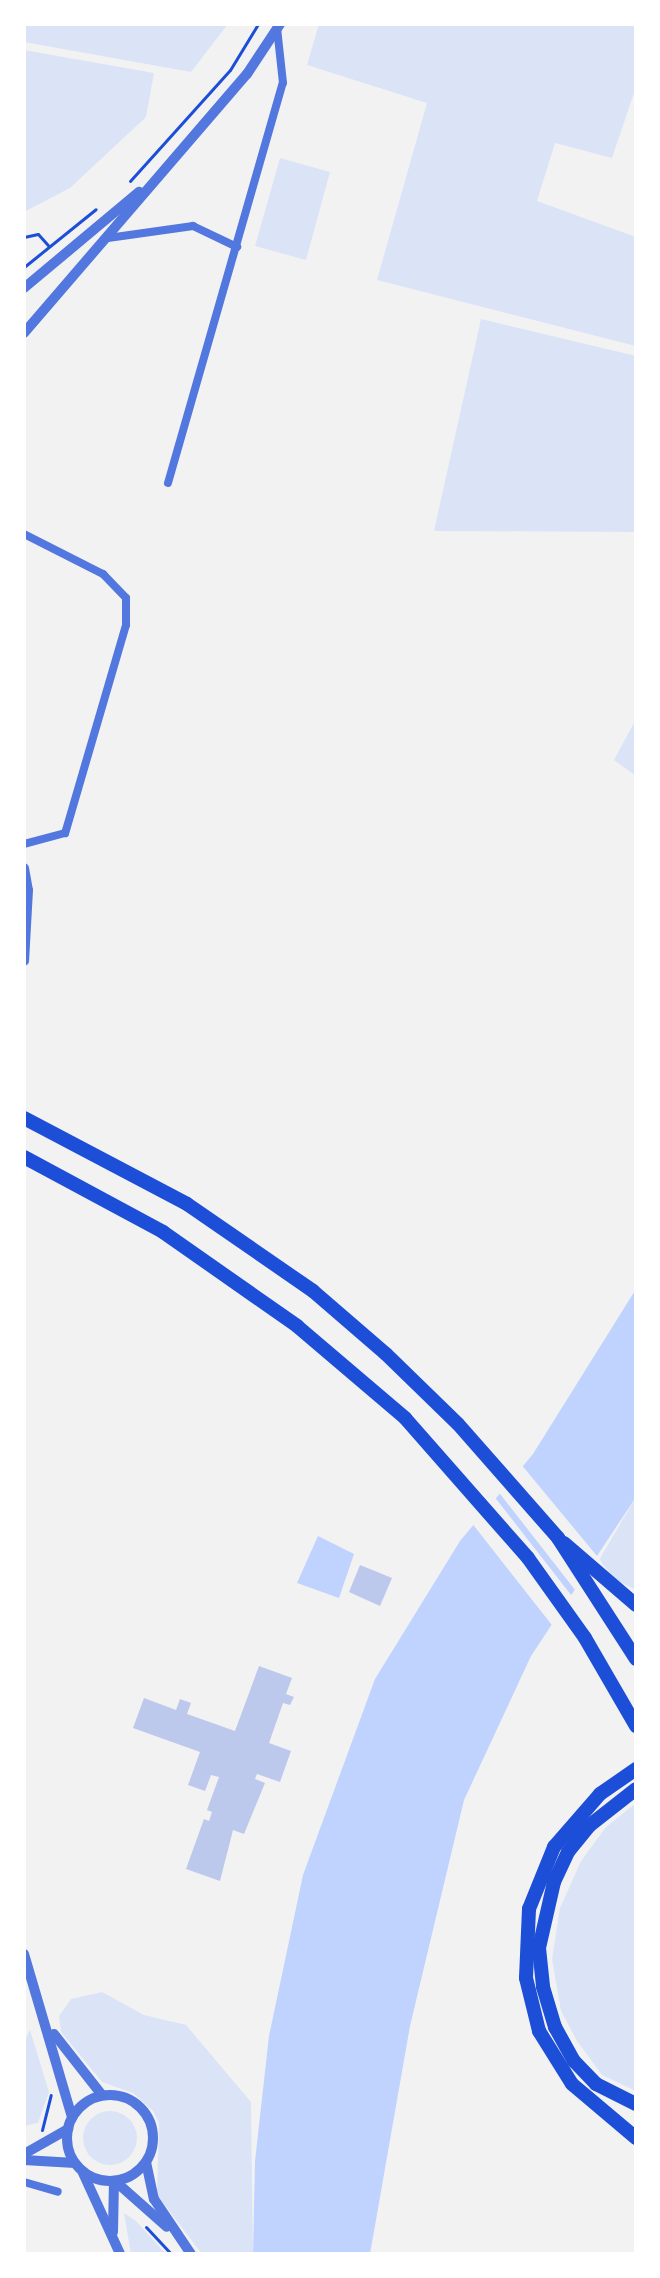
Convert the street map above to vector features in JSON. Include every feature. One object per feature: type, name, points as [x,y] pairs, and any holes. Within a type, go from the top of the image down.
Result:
[{"type":"highway","points":[[24,1118],[187,1204],[337,1311],[458,1424],[558,1538],[612,1589],[636,1605]]},
{"type":"highway","points":[[24,1157],[163,1232],[297,1326],[442,1454],[528,1558],[585,1638],[636,1726]]},
{"type":"highway","points":[[558,1538],[636,1659]]},
{"type":"highway","points":[[636,1769],[600,1794],[554,1847],[534,1896],[526,1978],[539,2031],[572,2084],[636,2138]]},
{"type":"highway","points":[[636,1789],[610,1807],[568,1852],[554,1882],[539,1948],[547,2001],[574,2061],[596,2084],[636,2104]]},
{"type":"street","points":[[24,333],[247,74],[278,26]]},
{"type":"street","points":[[168,483],[283,83],[278,26]]},
{"type":"street","points":[[24,288],[157,179]]},
{"type":"street","points":[[108,238],[193,226],[237,247]]},
{"type":"street","points":[[24,534],[103,574],[126,598],[126,625],[65,833],[24,844]]},
{"type":"street","points":[[24,868],[24,961]]},
{"type":"street","points":[[24,1954],[49,2029],[72,2117],[68,2129],[79,2167],[120,2254]]},
{"type":"street","points":[[49,2029],[102,2095],[131,2100],[142,2109],[153,2136],[146,2162],[154,2199],[174,2234]]},
{"type":"street","points":[[72,2117],[102,2095]]},
{"type":"street","points":[[24,2157],[68,2129]]},
{"type":"street","points":[[24,2157],[79,2167],[114,2181],[174,2234],[191,2254]]},
{"type":"street","points":[[114,2181],[146,2162]]},
{"type":"street","points":[[113,2234],[114,2181]]},
{"type":"street","points":[[24,2182],[58,2192]]},
{"type":"path","points":[[125,185],[230,70],[258,24]]},
{"type":"path","points":[[24,267],[48,245],[104,204]]},
{"type":"path","points":[[24,237],[38,234],[48,245]]},
{"type":"path","points":[[43,2138],[51,2085]]},
{"type":"path","points":[[143,2224],[171,2254]]},
{"type":"shaded area","points":[[24,24],[228,24],[191,72],[24,42]]},
{"type":"shaded area","points":[[319,24],[636,24],[636,87],[612,158],[555,143],[537,201],[636,237],[636,346],[377,280],[427,103],[307,65]]},
{"type":"shaded area","points":[[24,50],[154,73],[146,117],[70,188],[24,212]]},
{"type":"shaded area","points":[[280,158],[330,172],[306,260],[255,246]]},
{"type":"shaded area","points":[[481,319],[636,356],[636,532],[434,531]]},
{"type":"shaded area","points":[[636,719],[636,776],[614,760]]},
{"type":"shaded area","points":[[636,1497],[636,1590],[616,1580],[599,1560]]},
{"type":"shaded area","points":[[636,1803],[636,2091],[602,2075],[577,2041],[561,2011],[552,1959],[560,1908],[581,1861],[606,1827]]},
{"type":"shaded area","points":[[102,1992],[144,2015],[186,2025],[251,2102],[253,2254],[202,2254],[157,2195],[159,2123],[153,2111],[133,2093],[102,2082],[61,2032],[59,2016],[71,1999]]},
{"type":"shaded area","points":[[30,2030],[49,2092],[38,2123],[24,2126],[24,2042]]},
{"type":"shaded area","points":[[110,2111],[129,2119],[137,2138],[129,2157],[110,2165],[91,2157],[83,2138],[91,2119]]},
{"type":"shaded area","points":[[124,2213],[136,2221],[166,2254],[131,2254]]},
{"type":"water","points":[[636,1289],[636,1497],[531,1656],[464,1800],[410,2026],[370,2254],[253,2254],[255,2161],[269,2036],[303,1875],[375,1679],[460,1541],[533,1454]]},
{"type":"water","points":[[318,1536],[354,1554],[339,1598],[297,1583]]},
{"type":"pier","points":[[520,1463],[602,1562],[579,1595],[497,1490]]},
{"type":"pier","points":[[493,1495],[575,1600],[555,1629],[471,1522]]},
{"type":"building","points":[[360,1565],[392,1578],[380,1606],[349,1592]]},
{"type":"building","points":[[259,1666],[292,1678],[286,1694],[294,1697],[290,1705],[283,1703],[269,1743],[291,1751],[280,1782],[257,1774],[255,1779],[265,1783],[244,1834],[233,1830],[220,1881],[186,1869],[204,1819],[209,1821],[212,1812],[207,1810],[219,1777],[211,1775],[205,1791],[188,1785],[200,1752],[133,1728],[144,1698],[176,1710],[180,1699],[191,1703],[187,1714],[235,1731]]}]
